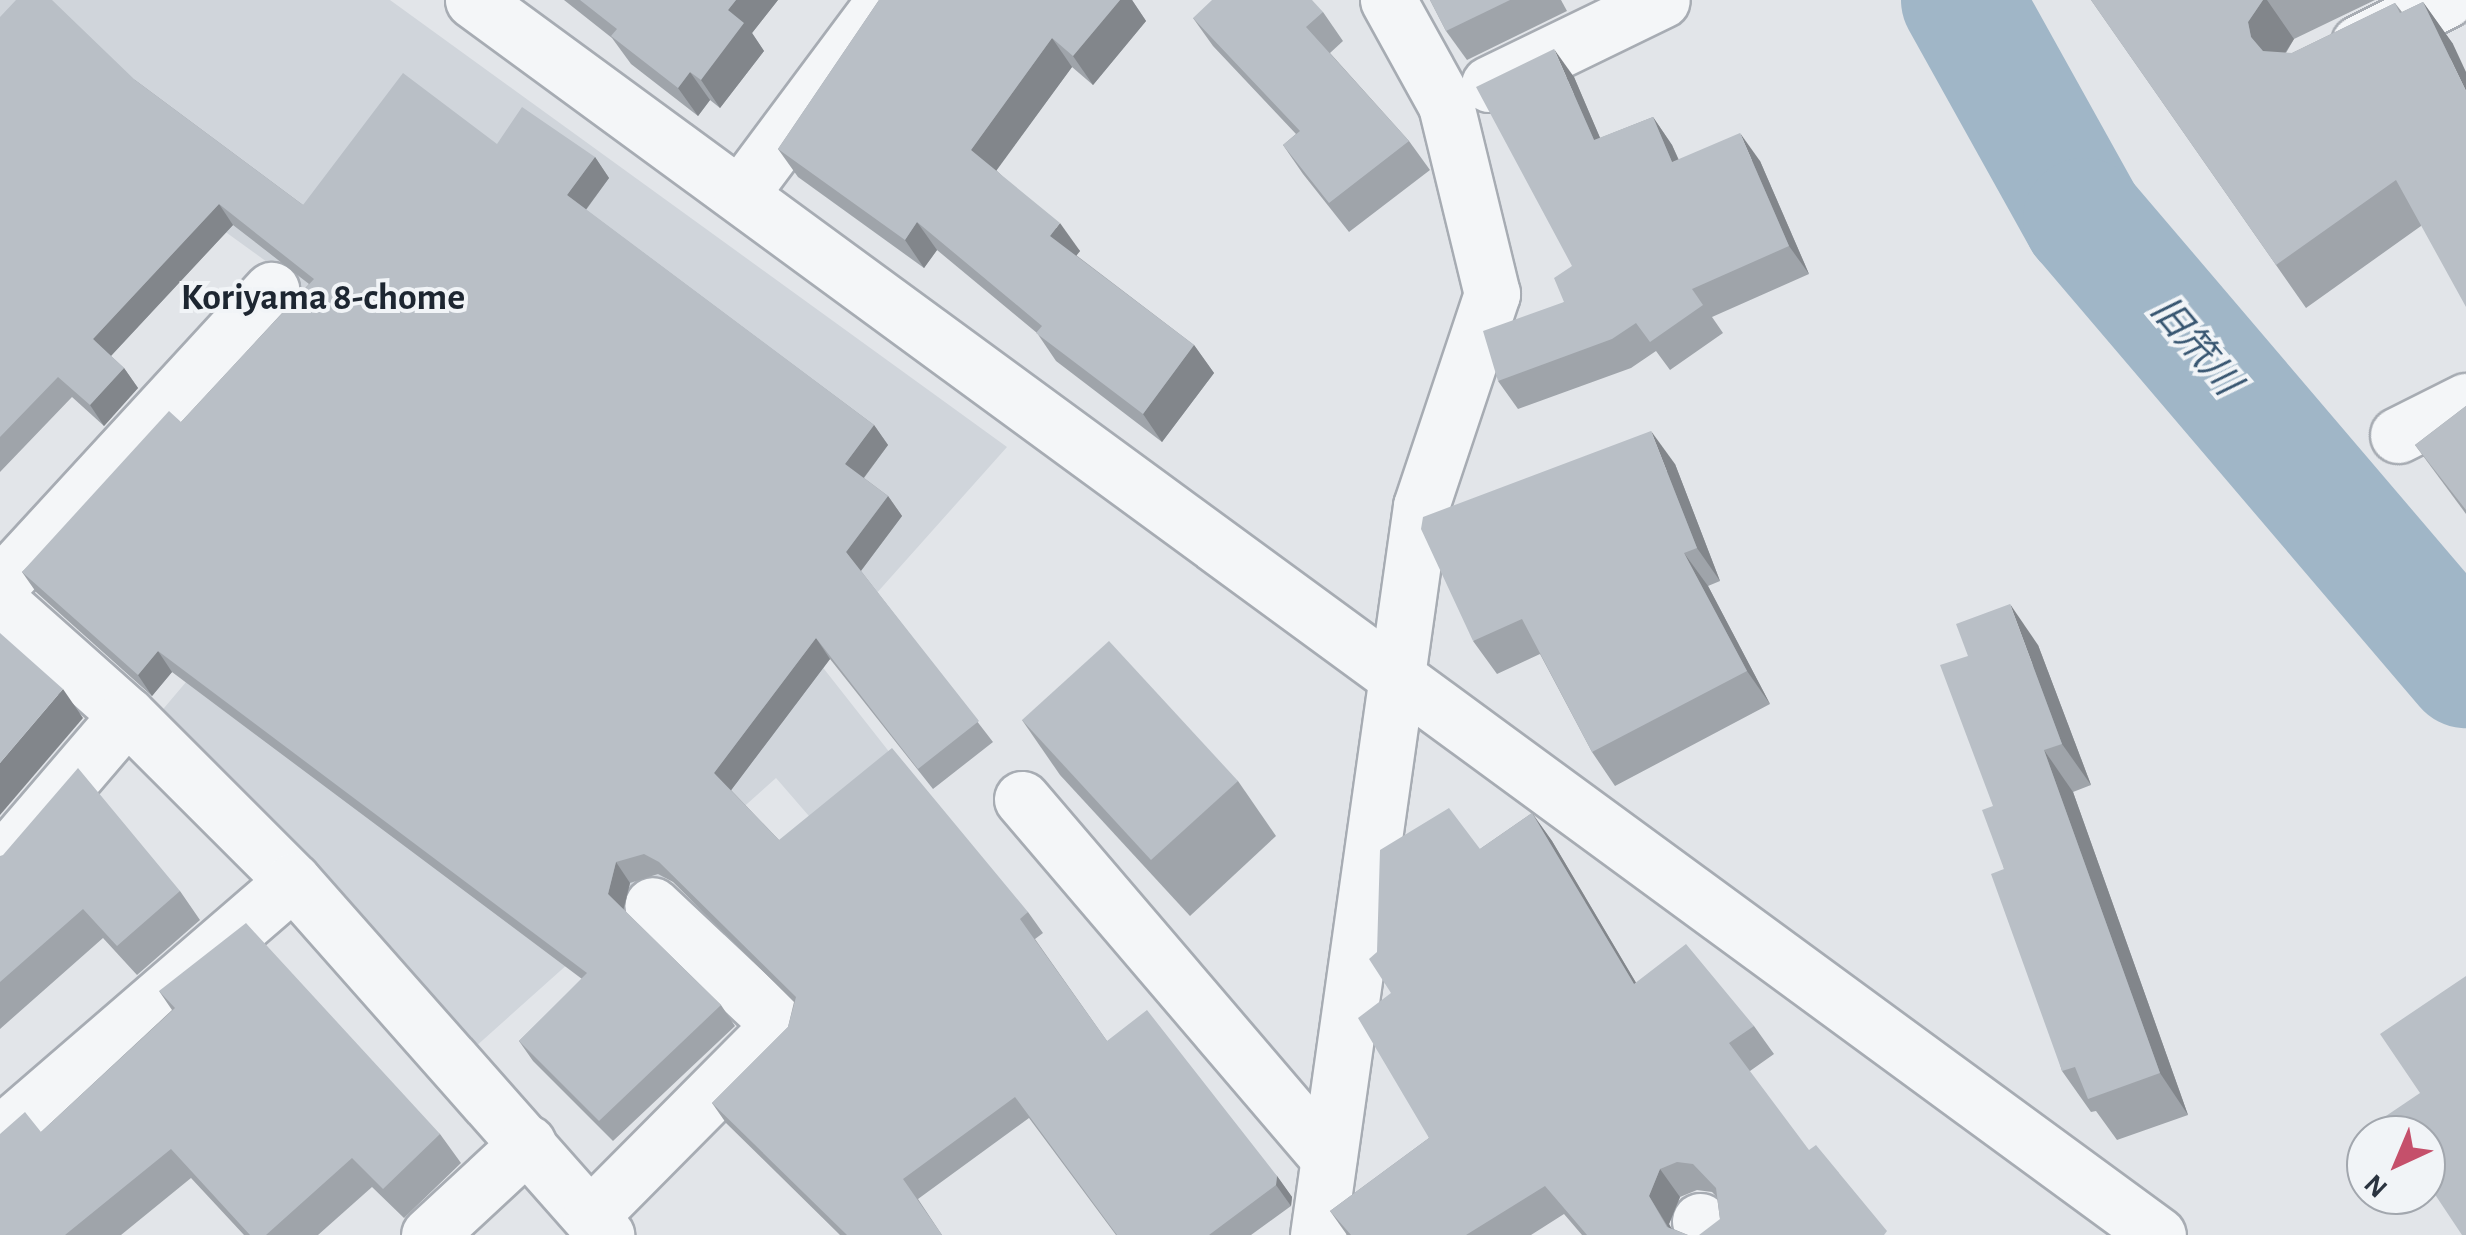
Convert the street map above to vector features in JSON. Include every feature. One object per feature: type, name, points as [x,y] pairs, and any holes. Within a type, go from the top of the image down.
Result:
[{"type":"street","points":[[473,0],[1401,675],[2158,1235]]},
{"type":"street","points":[[741,192],[884,0]]},
{"type":"street","points":[[1318,1235],[1401,675],[1420,506],[1492,294],[1446,105],[1388,0]]},
{"type":"street","points":[[1446,105],[1662,0]]},
{"type":"street","points":[[2310,67],[2446,0]]},
{"type":"street","points":[[0,585],[270,290]]},
{"type":"street","points":[[2398,436],[2466,401]]},
{"type":"street","points":[[0,602],[128,715],[293,881],[598,1225],[780,1025],[652,905]]},
{"type":"street","points":[[0,863],[128,715]]},
{"type":"street","points":[[1022,799],[1329,1158]]},
{"type":"street","points":[[0,1134],[293,881]]},
{"type":"street","points":[[429,1235],[528,1144]]},
{"type":"shaded area","points":[[0,0],[390,0],[1007,447],[817,660],[894,758],[815,823],[776,778],[474,1048],[159,714],[296,552],[390,351],[140,170],[0,322]]},
{"type":"building","points":[[16,0],[52,0],[135,80],[303,205],[403,73],[497,144],[522,107],[595,157],[567,195],[874,425],[845,464],[888,496],[846,552],[979,721],[918,769],[816,638],[714,773],[779,840],[892,748],[1028,912],[1020,919],[1107,1041],[1147,1010],[1277,1176],[1276,1185],[1209,1235],[1117,1235],[1015,1097],[903,1179],[942,1235],[847,1235],[712,1103],[788,1027],[796,997],[659,862],[644,854],[616,862],[608,894],[721,1005],[599,1121],[519,1041],[587,973],[158,651],[138,675],[22,572],[169,411],[181,422],[314,279],[219,204],[93,339],[124,368],[90,405],[58,377],[0,437],[0,17]]},
{"type":"building","points":[[580,0],[736,0],[728,10],[744,23],[701,80],[690,72],[678,88],[611,36],[617,29]]},
{"type":"building","points":[[879,0],[1120,0],[1073,56],[1052,38],[971,150],[1060,223],[1050,236],[1194,345],[1143,414],[1036,333],[1042,326],[917,222],[905,240],[778,149]]},
{"type":"building","points":[[1212,0],[1312,0],[1323,12],[1306,27],[1409,141],[1329,203],[1283,145],[1300,131],[1193,18]]},
{"type":"building","points":[[1430,0],[1510,0],[1446,31]]},
{"type":"building","points":[[2091,0],[2263,0],[2248,22],[2251,37],[2263,51],[2292,53],[2395,3],[2400,13],[2423,2],[2466,91],[2466,307],[2396,180],[2276,265]]},
{"type":"building","points":[[1554,49],[1594,140],[1653,117],[1672,162],[1740,133],[1789,246],[1692,289],[1703,305],[1650,342],[1636,323],[1612,339],[1498,381],[1483,331],[1564,302],[1554,278],[1572,266],[1476,87]]},
{"type":"building","points":[[2466,406],[2466,510],[2415,445]]},
{"type":"building","points":[[1651,431],[1697,548],[1684,553],[1747,671],[1592,752],[1522,619],[1473,641],[1421,529],[1423,517]]},
{"type":"building","points":[[2010,604],[2062,744],[2044,750],[2160,1073],[2088,1099],[2075,1067],[2062,1071],[1991,874],[2004,869],[1982,810],[1993,806],[1940,665],[1968,656],[1956,624]]},
{"type":"building","points":[[0,633],[63,689],[0,763]]},
{"type":"building","points":[[1109,641],[1238,781],[1151,860],[1022,720]]},
{"type":"building","points":[[78,768],[180,891],[117,946],[83,909],[0,982],[0,856]]},
{"type":"building","points":[[1449,808],[1480,849],[1532,813],[1634,984],[1686,944],[1754,1026],[1729,1043],[1809,1150],[1816,1145],[1887,1231],[1884,1235],[1699,1235],[1720,1219],[1716,1188],[1693,1164],[1677,1162],[1660,1169],[1649,1196],[1667,1227],[1688,1235],[1587,1235],[1545,1186],[1466,1235],[1351,1235],[1330,1211],[1429,1138],[1358,1018],[1391,993],[1369,959],[1377,952],[1380,850]]},
{"type":"building","points":[[246,923],[440,1134],[383,1189],[352,1158],[266,1235],[250,1235],[171,1149],[65,1235],[0,1235],[0,1134],[25,1112],[41,1132],[175,1008],[159,991]]},
{"type":"building","points":[[2466,976],[2466,1235],[2462,1235],[2446,1211],[2446,1115],[2387,1115],[2420,1093],[2380,1034]]},
{"type":"waterway","name":"旧笊川","points":[[1962,0],[2084,219],[2466,667]]},
{"type":"district","name":"Koriyama 8-chome","points":[[323,299]]}]
